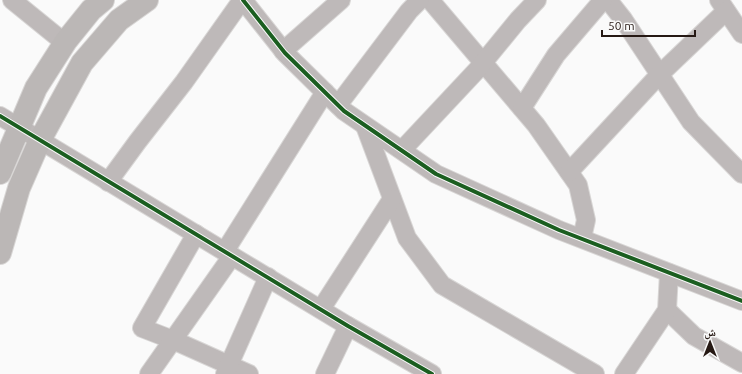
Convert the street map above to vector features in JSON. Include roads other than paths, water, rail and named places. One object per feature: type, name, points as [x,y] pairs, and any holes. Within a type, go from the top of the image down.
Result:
[{"type":"highway","points":[[0,173],[36,88],[66,41],[91,10],[103,0]]},
{"type":"highway","points":[[0,253],[19,188],[40,140],[82,63],[119,20],[147,0]]},
{"type":"street","points":[[12,0],[60,39]]},
{"type":"street","points":[[36,88],[60,39],[88,0]]},
{"type":"street","points":[[108,182],[184,82],[243,0],[283,51],[344,111],[436,174],[559,230],[742,301]]},
{"type":"street","points":[[283,51],[341,0]]},
{"type":"street","points":[[338,105],[409,11],[420,0]]},
{"type":"street","points":[[430,0],[536,125],[578,185],[586,220],[582,238]]},
{"type":"street","points":[[402,150],[477,70],[482,62],[537,0]]},
{"type":"street","points":[[522,108],[556,55],[603,0]]},
{"type":"street","points":[[608,0],[623,19],[691,122],[742,174]]},
{"type":"street","points":[[569,172],[657,71],[724,4],[742,34]]},
{"type":"street","points":[[149,374],[174,340],[229,254],[325,92]]},
{"type":"street","points":[[0,116],[428,373]]},
{"type":"street","points":[[365,126],[407,238],[442,285],[594,374]]},
{"type":"street","points":[[322,309],[392,199]]},
{"type":"street","points":[[196,234],[142,328],[174,340],[228,370],[249,374]]},
{"type":"street","points":[[624,374],[667,310],[669,273]]},
{"type":"street","points":[[228,370],[268,277]]},
{"type":"street","points":[[667,310],[694,336],[742,363]]},
{"type":"street","points":[[325,374],[348,326]]}]
